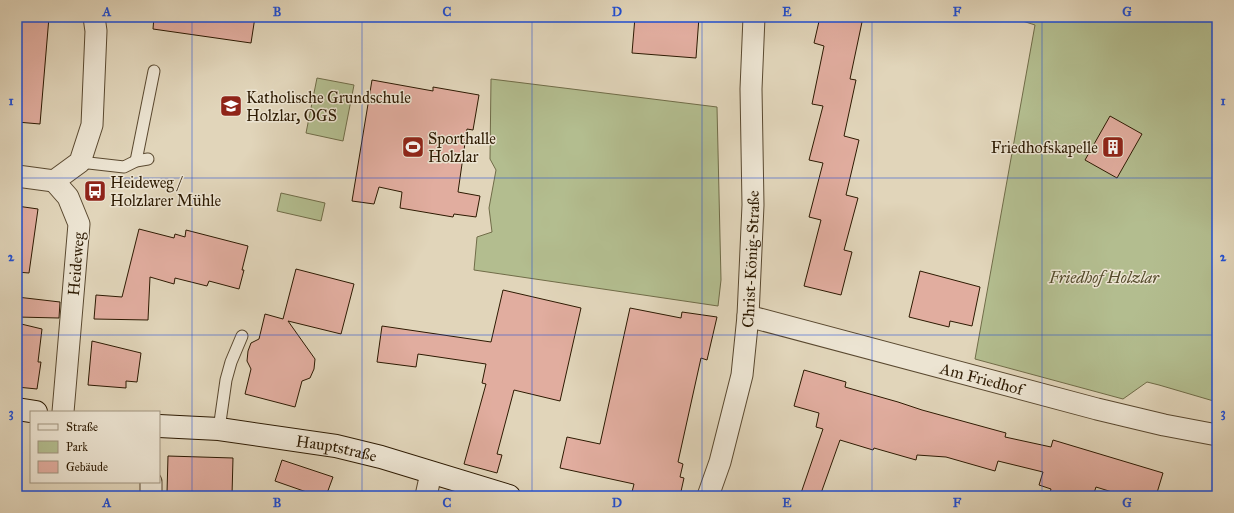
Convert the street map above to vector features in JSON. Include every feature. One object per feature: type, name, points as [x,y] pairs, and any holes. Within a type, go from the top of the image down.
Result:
[{"type":"main road","points":[[17,409],[30,411]]},
{"type":"main road","name":"Hauptstraße","points":[[160,426],[219,429],[336,446],[381,457],[509,496]]},
{"type":"street","points":[[17,176],[54,181],[80,162],[92,125],[96,31],[94,17]]},
{"type":"street","name":"Christ-König-Straße","points":[[708,496],[720,462],[742,375],[748,316],[753,205],[751,88],[754,17]]},
{"type":"street","name":"Heideweg","points":[[54,181],[68,197],[79,224],[63,411]]},
{"type":"street","name":"Am Friedhof","points":[[748,316],[1097,409],[1164,425],[1217,435]]},
{"type":"street","points":[[426,496],[431,473]]},
{"type":"street","points":[[151,483],[151,496]]},
{"type":"lane","points":[[136,160],[154,71]]},
{"type":"lane","points":[[80,162],[124,167],[136,160],[148,158]]},
{"type":"lane","points":[[219,429],[226,380],[231,362],[242,336]]},
{"type":"green space","name":"Friedhof Holzlar","points":[[1010,17],[1217,17],[1217,402],[1147,382],[1123,399],[975,359],[1035,25]]},
{"type":"green space","points":[[317,78],[354,85],[343,141],[306,133]]},
{"type":"green space","points":[[491,79],[717,107],[721,280],[718,306],[474,270],[477,237],[492,232],[489,208],[496,170],[490,159]]},
{"type":"green space","points":[[281,193],[325,203],[321,221],[277,211]]},
{"type":"building","points":[[17,17],[49,17],[40,124],[17,122]]},
{"type":"building","points":[[154,17],[255,17],[251,43],[153,29]]},
{"type":"building","points":[[635,17],[699,17],[696,58],[632,53]]},
{"type":"building","points":[[820,17],[840,17],[862,22],[850,79],[856,80],[844,136],[859,140],[846,195],[858,198],[844,250],[852,252],[841,295],[804,286],[821,220],[809,217],[823,163],[809,160],[823,106],[812,104],[824,46],[814,43]]},
{"type":"building","name":"Sporthalle Holzlar","points":[[372,80],[433,91],[433,87],[479,95],[473,130],[467,129],[458,192],[480,196],[476,217],[454,214],[453,217],[400,208],[402,192],[379,187],[374,204],[352,201]]},
{"type":"building","name":"Friedhofskapelle","points":[[1110,116],[1142,134],[1117,178],[1085,160]]},
{"type":"building","points":[[17,206],[38,209],[29,273],[17,272]]},
{"type":"building","points":[[139,229],[174,238],[175,234],[185,237],[186,230],[248,246],[239,289],[209,281],[207,286],[175,278],[174,284],[150,277],[148,320],[94,319],[96,295],[122,297]]},
{"type":"building","points":[[296,269],[354,284],[341,334],[288,321],[315,359],[314,369],[310,378],[302,381],[295,407],[245,394],[251,369],[247,361],[251,343],[259,339],[265,314],[283,319]]},
{"type":"building","points":[[920,271],[980,287],[972,326],[950,321],[949,327],[909,317]]},
{"type":"building","points":[[503,290],[581,308],[560,401],[514,390],[497,454],[502,455],[497,473],[464,464],[486,384],[482,383],[486,364],[418,354],[416,367],[377,362],[382,326],[491,342]]},
{"type":"building","points":[[17,297],[60,302],[59,318],[17,317]]},
{"type":"building","points":[[630,308],[681,318],[682,312],[717,317],[707,360],[701,358],[678,462],[683,464],[680,477],[684,478],[680,496],[631,496],[634,484],[560,468],[567,437],[600,444]]},
{"type":"building","points":[[17,323],[42,329],[38,362],[41,362],[37,389],[17,387]]},
{"type":"building","points":[[92,341],[141,353],[137,382],[126,381],[126,388],[88,385]]},
{"type":"building","points":[[804,370],[846,382],[845,387],[1006,433],[1005,437],[1051,447],[1053,440],[1163,473],[1156,496],[1125,496],[1096,487],[1093,496],[1049,496],[1051,489],[1039,485],[1043,472],[998,461],[995,471],[946,457],[917,455],[916,460],[874,448],[873,450],[840,440],[820,496],[800,496],[823,429],[816,427],[819,413],[794,406]]},
{"type":"building","points":[[168,456],[233,458],[232,495],[167,493]]},
{"type":"building","points":[[282,460],[333,477],[326,496],[318,496],[275,481]]},
{"type":"place","name":"Katholische Grundschule Holzlar, OGS","points":[[231,106]]},
{"type":"place","name":"Sporthalle Holzlar","points":[[413,147]]},
{"type":"place","name":"Friedhofskapelle","points":[[1113,147]]},
{"type":"place","name":"Heideweg / Holzlarer Mühle","points":[[95,191]]}]
